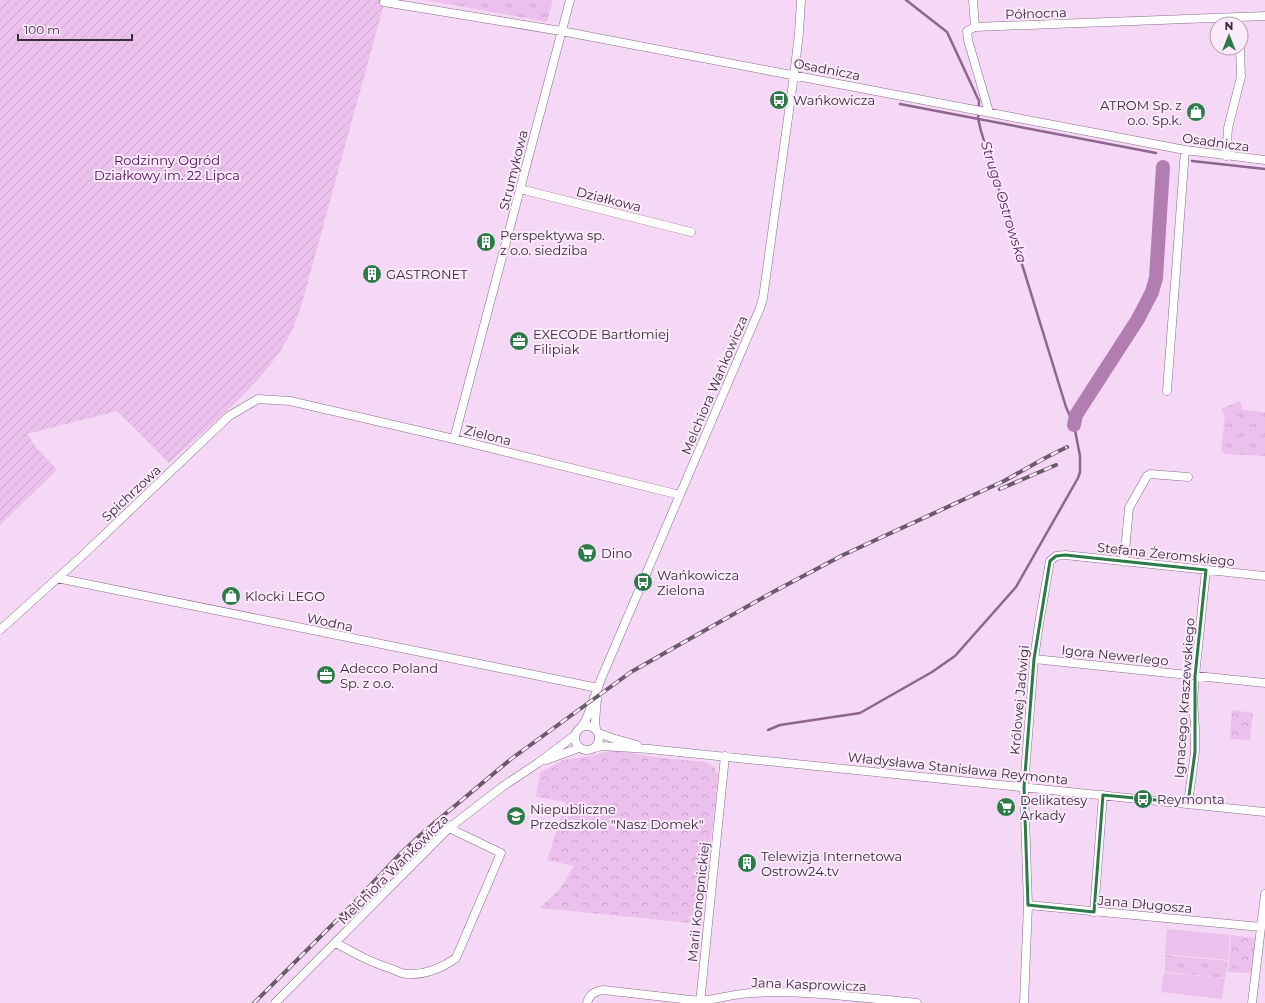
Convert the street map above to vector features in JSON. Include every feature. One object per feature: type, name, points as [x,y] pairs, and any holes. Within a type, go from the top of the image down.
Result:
[{"type":"street","name":"Strumykowa","points":[[454,439],[570,0]]},
{"type":"street","name":"Melchiora Wańkowicza","points":[[581,727],[586,720],[598,688],[757,317],[763,298],[794,75],[801,0]]},
{"type":"street","points":[[973,0],[975,27],[967,31],[968,40],[989,112]]},
{"type":"street","name":"Osadnicza","points":[[384,2],[561,32],[794,75],[1185,150],[1265,160]]},
{"type":"street","name":"Północna","points":[[1249,19],[1265,16]]},
{"type":"street","name":"Północna","points":[[975,27],[1209,22]]},
{"type":"street","points":[[1226,156],[1228,128],[1241,78],[1240,56]]},
{"type":"street","points":[[1166,391],[1185,150]]},
{"type":"street","name":"Działkowa","points":[[520,189],[691,232]]},
{"type":"street","name":"Spichrzowa","points":[[0,630],[229,416],[258,399],[290,402]]},
{"type":"street","name":"Zielona","points":[[290,402],[454,439],[680,495]]},
{"type":"street","points":[[1124,562],[1129,508],[1146,476],[1150,474],[1188,476]]},
{"type":"street","name":"Stefana Żeromskiego","points":[[1064,555],[1265,576]]},
{"type":"street","name":"Królowej Jadwigi","points":[[1024,1003],[1028,905],[1024,787],[1034,659],[1038,624],[1050,561],[1056,556],[1064,555]]},
{"type":"street","name":"Ignacego Kraszewskiego","points":[[1188,803],[1195,752],[1193,701],[1206,570]]},
{"type":"street","name":"Wodna","points":[[57,578],[598,688]]},
{"type":"street","name":"Igora Newerlego","points":[[1034,659],[1265,683]]},
{"type":"street","name":"Melchiora Wańkowicza","points":[[597,731],[595,722],[598,688]]},
{"type":"street","points":[[589,726],[597,731],[599,741],[594,748],[587,751],[579,748],[576,744],[574,736],[581,727],[589,726]]},
{"type":"street","name":"Władysława Stanisława Reymonta","points":[[597,731],[612,738],[649,749]]},
{"type":"street","name":"Melchiora Wańkowicza","points":[[275,1003],[449,828],[502,787],[538,763],[574,736]]},
{"type":"street","name":"Władysława Stanisława Reymonta","points":[[594,748],[607,746],[725,756],[1265,812]]},
{"type":"street","name":"Melchiora Wańkowicza","points":[[538,763],[579,748]]},
{"type":"street","name":"Marii Konopnickiej","points":[[700,1002],[725,756]]},
{"type":"street","points":[[1094,912],[1103,795]]},
{"type":"street","points":[[336,943],[374,963],[406,974],[423,973],[434,970],[446,965],[456,958],[500,853],[449,828]]},
{"type":"street","points":[[1252,1003],[1265,894]]},
{"type":"street","name":"Jana Długosza","points":[[1028,905],[1261,927]]},
{"type":"street","name":"Jana Kasprowicza","points":[[586,1003],[591,995],[598,990],[700,1002],[736,994],[780,992],[874,1001],[917,1003]]},
{"type":"highlighted area","points":[[1065,555],[1206,570],[1195,676],[1195,752],[1188,803],[1103,795],[1094,912],[1028,905],[1024,787],[1034,659],[1050,561],[1056,556]]},
{"type":"green space","name":"Rodzinny Ogród Działkowy im. 22 Lipca","points":[[0,0],[385,0],[301,306],[291,333],[276,357],[263,374],[233,405],[169,463],[117,411],[27,434],[36,447],[57,470],[0,525]]},
{"type":"green space","points":[[425,0],[553,0],[547,22]]},
{"type":"green space","points":[[1240,401],[1243,410],[1265,412],[1265,456],[1225,454],[1221,450],[1225,416],[1221,409]]},
{"type":"green space","points":[[1232,710],[1253,713],[1250,740],[1230,739]]},
{"type":"green space","points":[[614,750],[654,757],[706,762],[714,767],[718,775],[702,924],[540,908],[560,889],[574,866],[547,860],[566,802],[536,797],[540,772],[563,760],[590,756]]},
{"type":"green space","points":[[1167,929],[1230,935],[1228,960],[1165,954]]},
{"type":"green space","points":[[1231,935],[1255,938],[1252,973],[1228,972]]},
{"type":"green space","points":[[1165,955],[1228,961],[1225,978],[1165,972]]},
{"type":"green space","points":[[1164,973],[1225,978],[1222,999],[1161,992]]},
{"type":"waterway","name":"Struga Ostrowska","points":[[768,730],[780,725],[860,713],[932,672],[955,656],[1016,587],[1080,472],[1080,456],[1074,425],[1066,407],[981,131],[978,118],[979,101],[947,32],[906,0]]},
{"type":"waterway","points":[[900,104],[1156,153]]},
{"type":"waterway","points":[[1192,161],[1265,169]]},
{"type":"waterway","name":"Struga Ostrowska","points":[[1074,425],[1076,415],[1138,319],[1152,292],[1156,278],[1163,167]]},
{"type":"railway","points":[[254,1003],[348,909],[400,854],[426,830],[511,759],[631,672],[773,592],[843,555],[1004,481],[1067,447]]},
{"type":"railway","points":[[1000,489],[1056,465]]},
{"type":"place","name":"Wańkowicza","points":[[779,100]]},
{"type":"place","name":"ATROM Sp. z o.o. Sp.k.","points":[[1196,112]]},
{"type":"place","name":"Perspektywa sp. z o.o. siedziba","points":[[486,242]]},
{"type":"place","name":"GASTRONET","points":[[372,274]]},
{"type":"place","name":"EXECODE Bartłomiej Filipiak","points":[[519,341]]},
{"type":"place","name":"Dino","points":[[587,553]]},
{"type":"place","name":"Wańkowicza Zielona","points":[[643,582]]},
{"type":"place","name":"Klocki LEGO","points":[[231,596]]},
{"type":"place","name":"Adecco Poland Sp. z o.o.","points":[[326,675]]},
{"type":"place","name":"Reymonta","points":[[1143,799]]},
{"type":"place","name":"Delikatesy Arkady","points":[[1006,807]]},
{"type":"place","name":"Niepubliczne Przedszkole \"Nasz Domek\"","points":[[516,816]]},
{"type":"place","name":"Telewizja Internetowa Ostrow24.tv","points":[[747,863]]}]
